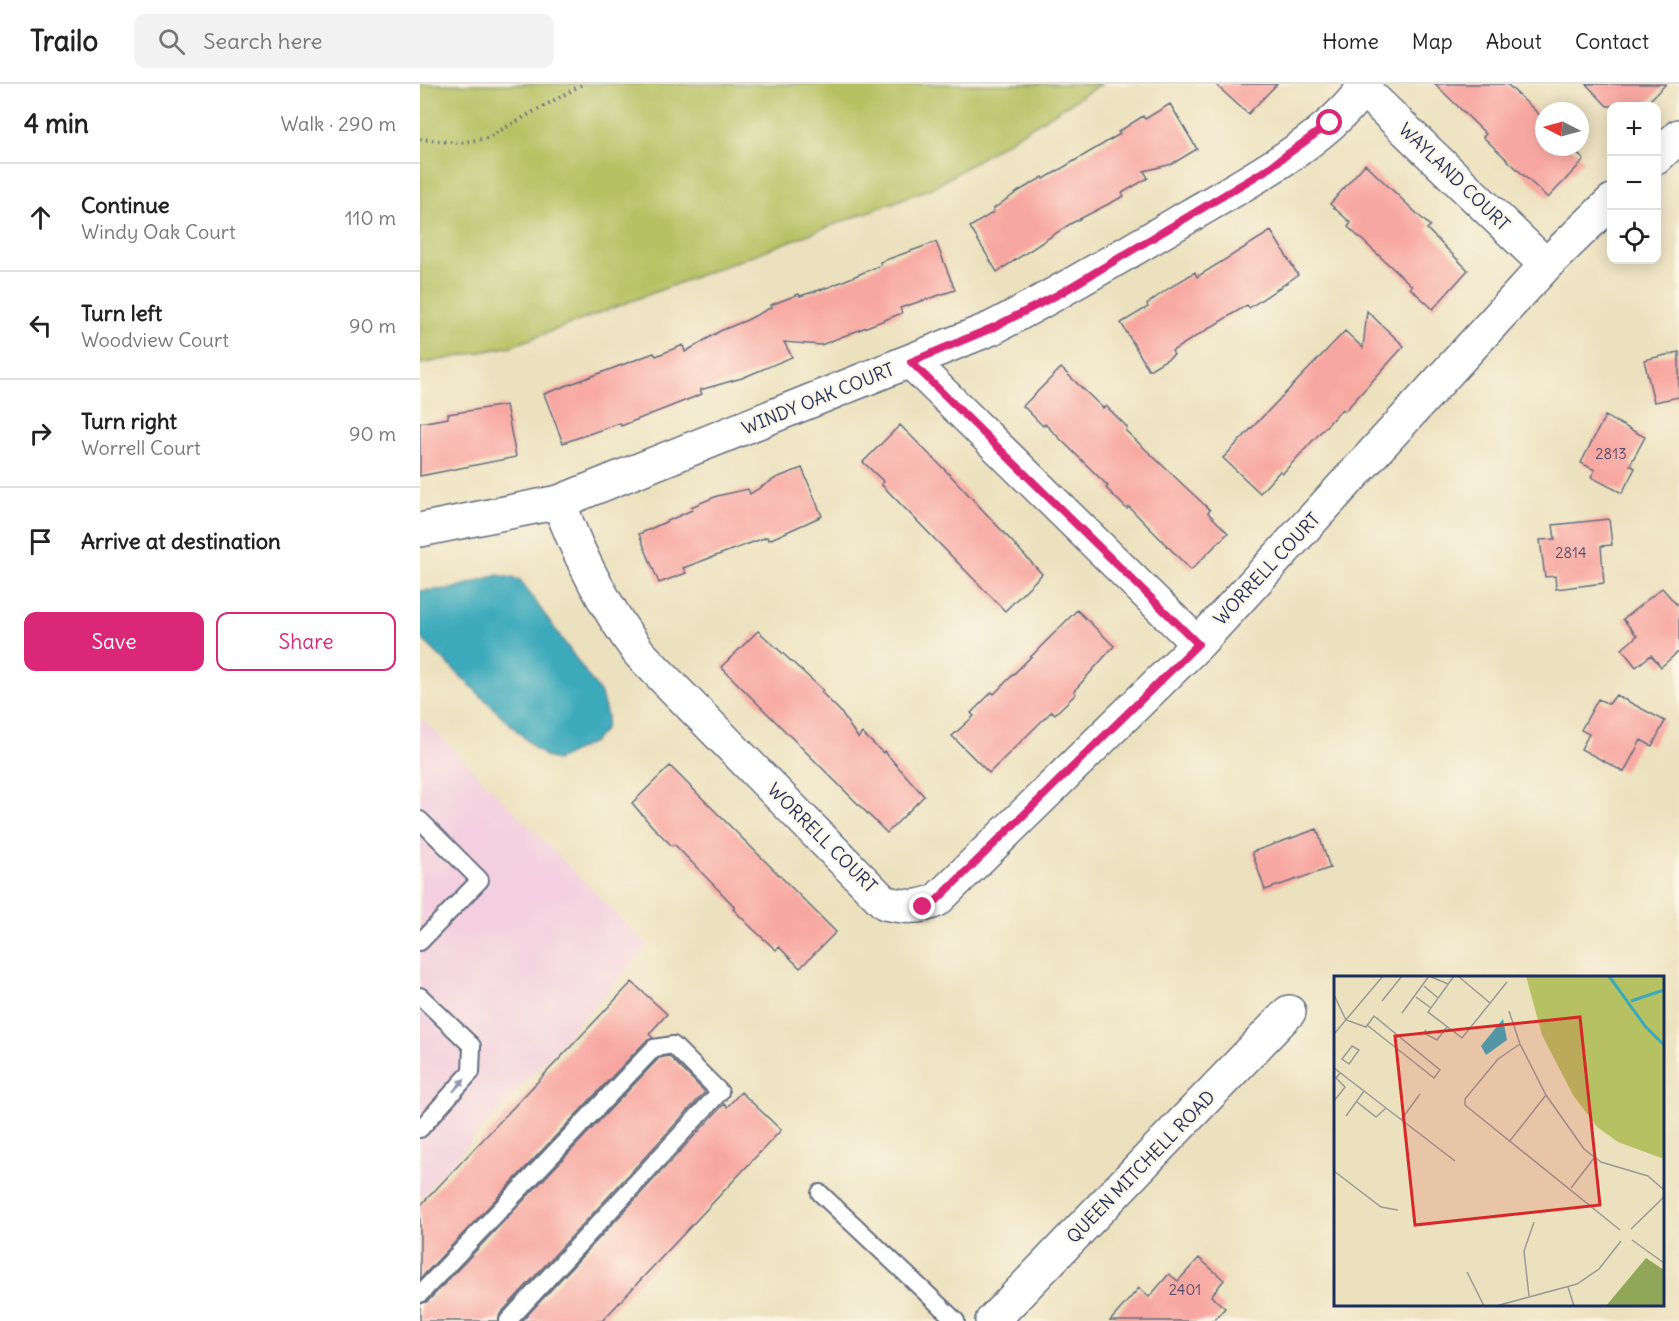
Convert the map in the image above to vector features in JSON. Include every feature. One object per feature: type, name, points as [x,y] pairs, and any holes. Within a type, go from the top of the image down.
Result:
[{"type":"street","name":"WAYLAND COURT","points":[[1364,87],[1546,265]]},
{"type":"street","name":"WINDY OAK COURT","points":[[420,531],[559,502],[992,328],[1059,294],[1266,170],[1330,123],[1364,87]]},
{"type":"street","points":[[1658,156],[1679,136]]},
{"type":"street","name":"WORRELL COURT","points":[[559,502],[588,574],[612,617],[640,654],[885,903],[906,908],[923,907],[937,900],[1198,644],[1546,265],[1607,205]]},
{"type":"street","points":[[911,362],[1198,644]]},
{"type":"street","name":"QUEEN MITCHELL ROAD","points":[[992,1321],[1289,1012]]},
{"type":"lane","points":[[420,820],[480,880],[420,942]]},
{"type":"lane","points":[[420,996],[472,1046],[471,1072],[420,1129]]},
{"type":"lane","points":[[420,1294],[654,1048],[673,1045],[720,1092],[508,1321]]},
{"type":"lane","points":[[820,1193],[957,1321]]},
{"type":"path","points":[[420,139],[460,143],[487,138],[583,84]]},
{"type":"shaded area","points":[[420,717],[648,946],[420,1198]]},
{"type":"green space","points":[[420,84],[1101,84],[934,187],[512,346],[420,364]]},
{"type":"water","points":[[498,575],[520,580],[601,694],[607,717],[605,729],[593,742],[557,760],[546,757],[535,748],[420,637],[420,591],[451,589]]},
{"type":"building","points":[[1215,84],[1277,84],[1248,114]]},
{"type":"building","points":[[1435,84],[1507,84],[1535,110],[1535,156],[1580,156],[1584,160],[1548,198],[1483,137],[1486,134]]},
{"type":"building","points":[[1586,84],[1666,84],[1648,102],[1607,102],[1607,106]]},
{"type":"building","points":[[1170,104],[1197,149],[1172,164],[1144,171],[1148,178],[1122,193],[1124,196],[1070,224],[997,272],[970,227],[994,212],[993,209],[1019,191],[1043,177],[1044,179],[1120,134],[1118,132],[1143,116],[1145,119]]},
{"type":"building","points":[[1365,164],[1430,226],[1427,229],[1468,270],[1433,309],[1410,288],[1412,286],[1348,227],[1351,223],[1330,204]]},
{"type":"building","points":[[1271,231],[1298,275],[1249,308],[1247,305],[1172,351],[1174,355],[1149,370],[1121,323],[1148,307],[1147,304],[1195,272],[1197,277]]},
{"type":"building","points":[[936,242],[955,290],[900,308],[902,313],[821,345],[784,342],[792,357],[742,378],[700,390],[702,394],[621,426],[620,423],[563,443],[544,394],[654,353],[656,356],[683,345],[685,352],[720,331],[772,307],[771,305],[799,294],[800,296],[829,287],[881,265],[880,262]]},
{"type":"building","points":[[1367,311],[1404,346],[1345,411],[1342,409],[1283,473],[1280,471],[1260,493],[1223,458],[1345,331],[1363,348]]},
{"type":"building","points":[[1679,352],[1679,397],[1654,402],[1644,360]]},
{"type":"building","points":[[1061,368],[1103,408],[1106,406],[1127,427],[1126,431],[1210,510],[1208,513],[1228,533],[1191,570],[1129,507],[1127,509],[1106,488],[1108,486],[1045,424],[1043,426],[1023,406]]},
{"type":"building","points":[[506,405],[516,457],[420,476],[420,423],[448,418],[448,414]]},
{"type":"building","points":[[1605,416],[1645,437],[1630,465],[1635,468],[1622,493],[1591,477],[1595,470],[1581,463]]},
{"type":"building","points":[[900,425],[954,479],[1042,574],[1005,611],[881,484],[884,482],[863,462]]},
{"type":"building","points":[[802,468],[822,516],[769,540],[767,537],[683,568],[686,573],[659,583],[639,534],[717,496],[748,489],[750,494],[776,478]]},
{"type":"building","points":[[1609,519],[1612,545],[1601,546],[1604,583],[1556,589],[1555,576],[1545,577],[1540,540],[1555,539],[1553,525]]},
{"type":"building","points":[[1662,588],[1679,607],[1679,651],[1661,667],[1651,655],[1636,667],[1622,649],[1637,636],[1623,619]]},
{"type":"building","points":[[1077,610],[1114,646],[1074,691],[1076,694],[1055,714],[1052,711],[989,773],[952,736],[974,716],[971,713],[992,692],[994,694]]},
{"type":"building","points":[[758,631],[823,690],[821,692],[840,711],[858,738],[862,733],[883,753],[884,751],[924,796],[887,833],[721,667]]},
{"type":"building","points":[[1616,695],[1665,721],[1652,746],[1641,740],[1624,772],[1581,749],[1589,734],[1581,730],[1598,699],[1609,704]]},
{"type":"building","points":[[670,766],[836,932],[800,968],[779,947],[776,950],[753,929],[733,909],[735,907],[674,844],[672,846],[652,826],[632,803]]},
{"type":"building","points":[[1317,829],[1330,868],[1265,890],[1252,852]]},
{"type":"building","points":[[632,982],[667,1014],[649,1034],[653,1038],[646,1041],[420,1279],[420,1206]]},
{"type":"building","points":[[669,1056],[705,1092],[500,1314],[498,1321],[420,1321],[420,1304],[428,1301],[659,1058]]},
{"type":"building","points":[[741,1092],[781,1130],[602,1321],[522,1321],[724,1104],[727,1107]]},
{"type":"building","points":[[1199,1258],[1224,1280],[1211,1296],[1225,1308],[1213,1321],[1110,1321],[1139,1288],[1149,1297],[1169,1274],[1178,1281]]},
{"type":"route","points":[[923,907],[937,900],[1198,644],[911,362],[992,328],[1059,294],[1266,170],[1330,123]]}]
